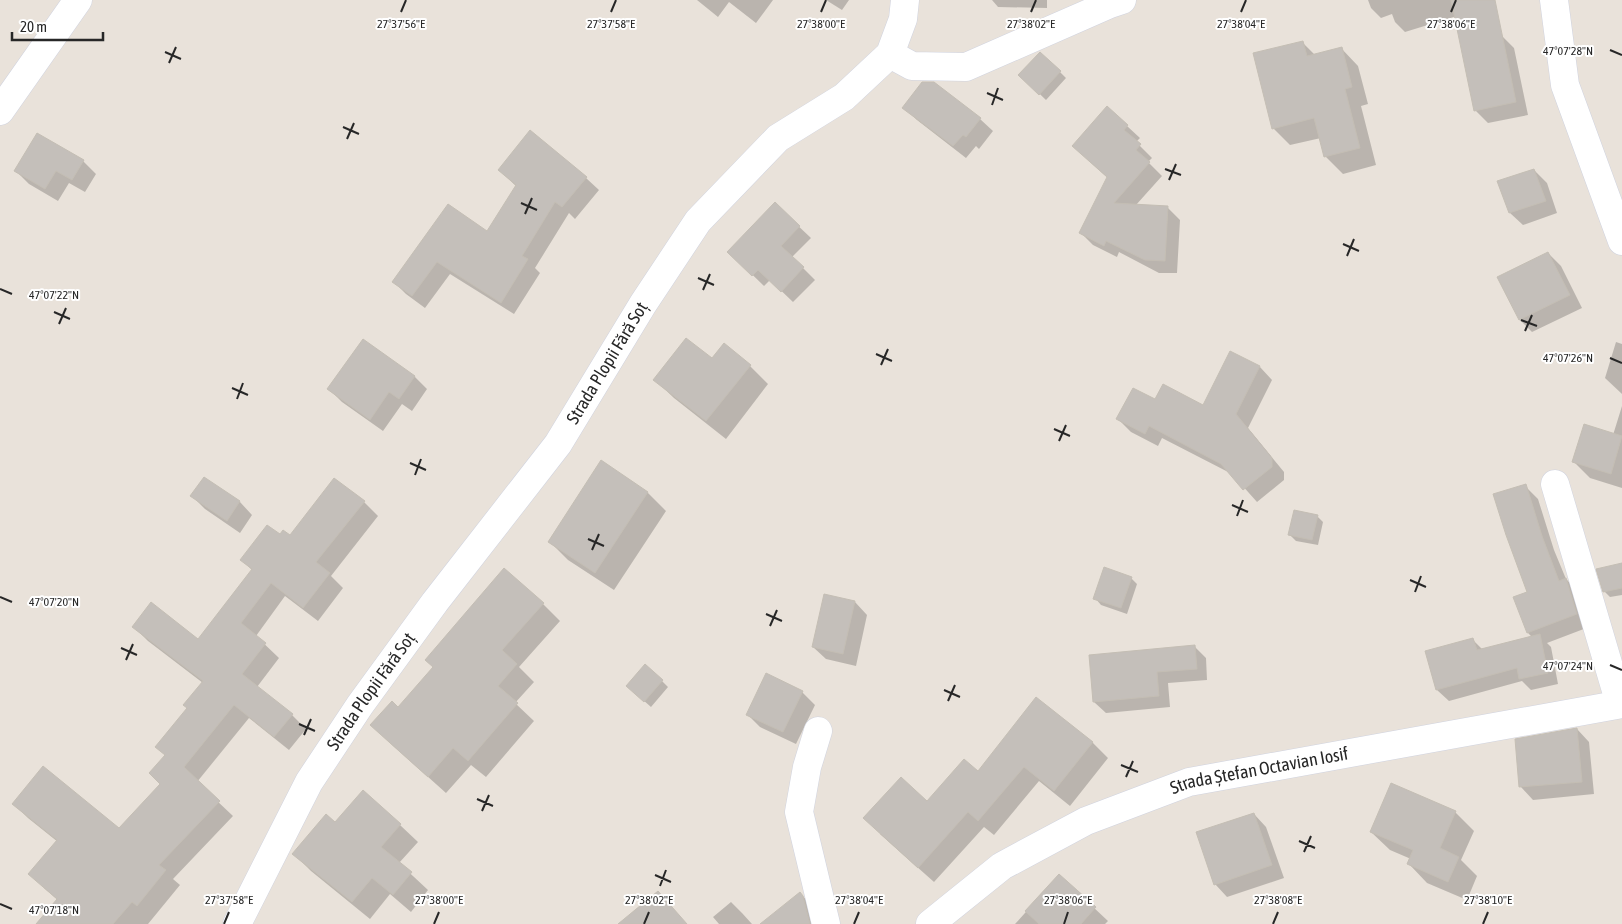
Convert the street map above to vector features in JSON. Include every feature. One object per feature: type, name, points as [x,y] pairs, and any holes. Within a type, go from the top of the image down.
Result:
[{"type":"street","points":[[0,111],[78,0]]},
{"type":"street","points":[[905,0],[903,19],[890,54],[912,66],[966,67],[1122,0]]},
{"type":"street","points":[[1554,0],[1565,85],[1622,241]]},
{"type":"street","name":"Strada Plopii Fără Soț","points":[[237,924],[309,782],[360,706],[436,602],[558,444],[643,304],[698,221],[778,138],[844,97],[890,54]]},
{"type":"street","points":[[1555,484],[1621,704]]},
{"type":"street","name":"Strada Ștefan Octavian Iosif","points":[[930,924],[1002,866],[1086,821],[1189,782],[1621,704]]},
{"type":"street","points":[[818,731],[807,767],[800,812],[826,924]]},
{"type":"building","points":[[1451,0],[1495,0],[1516,102],[1474,111]]},
{"type":"building","points":[[1303,41],[1307,56],[1342,47],[1352,87],[1345,89],[1360,148],[1324,157],[1314,118],[1272,129],[1253,53]]},
{"type":"building","points":[[1040,52],[1061,71],[1039,95],[1018,75]]},
{"type":"building","points":[[922,82],[934,82],[981,118],[966,137],[963,135],[953,146],[902,108]]},
{"type":"building","points":[[1107,106],[1128,125],[1124,130],[1141,144],[1136,150],[1150,162],[1114,203],[1168,206],[1165,261],[1145,260],[1106,241],[1104,246],[1079,233],[1107,177],[1072,146]]},
{"type":"building","points":[[530,130],[587,177],[562,207],[555,202],[522,256],[528,259],[501,303],[437,262],[412,296],[392,282],[448,204],[487,231],[516,185],[498,170]]},
{"type":"building","points":[[37,133],[84,160],[72,180],[56,171],[45,189],[14,171]]},
{"type":"building","points":[[1534,169],[1546,201],[1509,213],[1497,181]]},
{"type":"building","points":[[775,202],[800,226],[781,246],[804,267],[781,292],[758,270],[752,276],[727,252]]},
{"type":"building","points":[[1548,252],[1570,295],[1519,320],[1497,277]]},
{"type":"building","points":[[686,338],[712,358],[724,343],[751,365],[706,421],[653,380]]},
{"type":"building","points":[[363,339],[415,376],[399,399],[389,392],[370,420],[327,389]]},
{"type":"building","points":[[1230,351],[1260,366],[1236,414],[1272,458],[1272,467],[1243,490],[1221,464],[1149,426],[1145,434],[1116,419],[1133,388],[1155,399],[1163,384],[1203,405]]},
{"type":"building","points":[[1584,424],[1622,436],[1611,474],[1572,462]]},
{"type":"building","points":[[601,460],[648,492],[595,573],[548,542]]},
{"type":"building","points":[[204,477],[240,501],[227,521],[190,496]]},
{"type":"building","points":[[334,478],[365,501],[316,562],[330,573],[303,608],[271,583],[241,623],[266,643],[242,674],[293,714],[274,737],[234,705],[184,767],[220,801],[159,865],[166,870],[137,906],[132,902],[113,924],[36,924],[57,899],[28,874],[57,840],[12,804],[43,766],[119,828],[160,784],[149,773],[165,755],[155,747],[187,708],[183,705],[203,681],[132,627],[151,602],[198,639],[252,569],[240,560],[267,525],[280,534],[283,530],[290,535]]},
{"type":"building","points":[[1526,484],[1542,536],[1559,581],[1566,578],[1577,614],[1527,633],[1513,597],[1527,592],[1493,494]]},
{"type":"building","points":[[1294,510],[1318,515],[1312,540],[1288,535]]},
{"type":"building","points":[[1622,563],[1622,588],[1603,592],[1596,569]]},
{"type":"building","points":[[1104,567],[1132,577],[1121,608],[1093,599]]},
{"type":"building","points":[[504,568],[544,603],[502,650],[517,664],[498,686],[518,703],[468,761],[453,748],[428,777],[370,725],[392,701],[398,707],[433,667],[425,660]]},
{"type":"building","points":[[824,594],[855,601],[843,654],[812,647]]},
{"type":"building","points":[[1540,634],[1548,673],[1519,679],[1517,668],[1436,690],[1425,651],[1473,638],[1477,650]]},
{"type":"building","points":[[1195,645],[1197,669],[1157,672],[1159,696],[1093,702],[1089,655]]},
{"type":"building","points":[[645,664],[663,680],[644,702],[626,686]]},
{"type":"building","points":[[766,673],[803,691],[783,732],[746,715]]},
{"type":"building","points":[[1036,697],[1093,742],[1054,791],[1024,767],[978,821],[968,812],[918,868],[863,818],[901,777],[927,801],[964,759],[978,771]]},
{"type":"building","points":[[1577,728],[1582,782],[1519,787],[1515,739]]},
{"type":"building","points":[[1391,783],[1456,811],[1440,848],[1459,857],[1448,882],[1407,864],[1413,850],[1370,832]]},
{"type":"building","points":[[363,790],[401,824],[381,847],[412,872],[393,895],[372,878],[352,902],[292,854],[326,814],[335,822]]},
{"type":"building","points":[[1254,813],[1272,865],[1214,885],[1196,832]]},
{"type":"building","points":[[1059,874],[1096,907],[1081,924],[1039,924],[1025,911]]},
{"type":"building","points":[[658,891],[687,924],[618,924]]},
{"type":"building","points":[[800,892],[803,896],[810,924],[760,924]]}]
